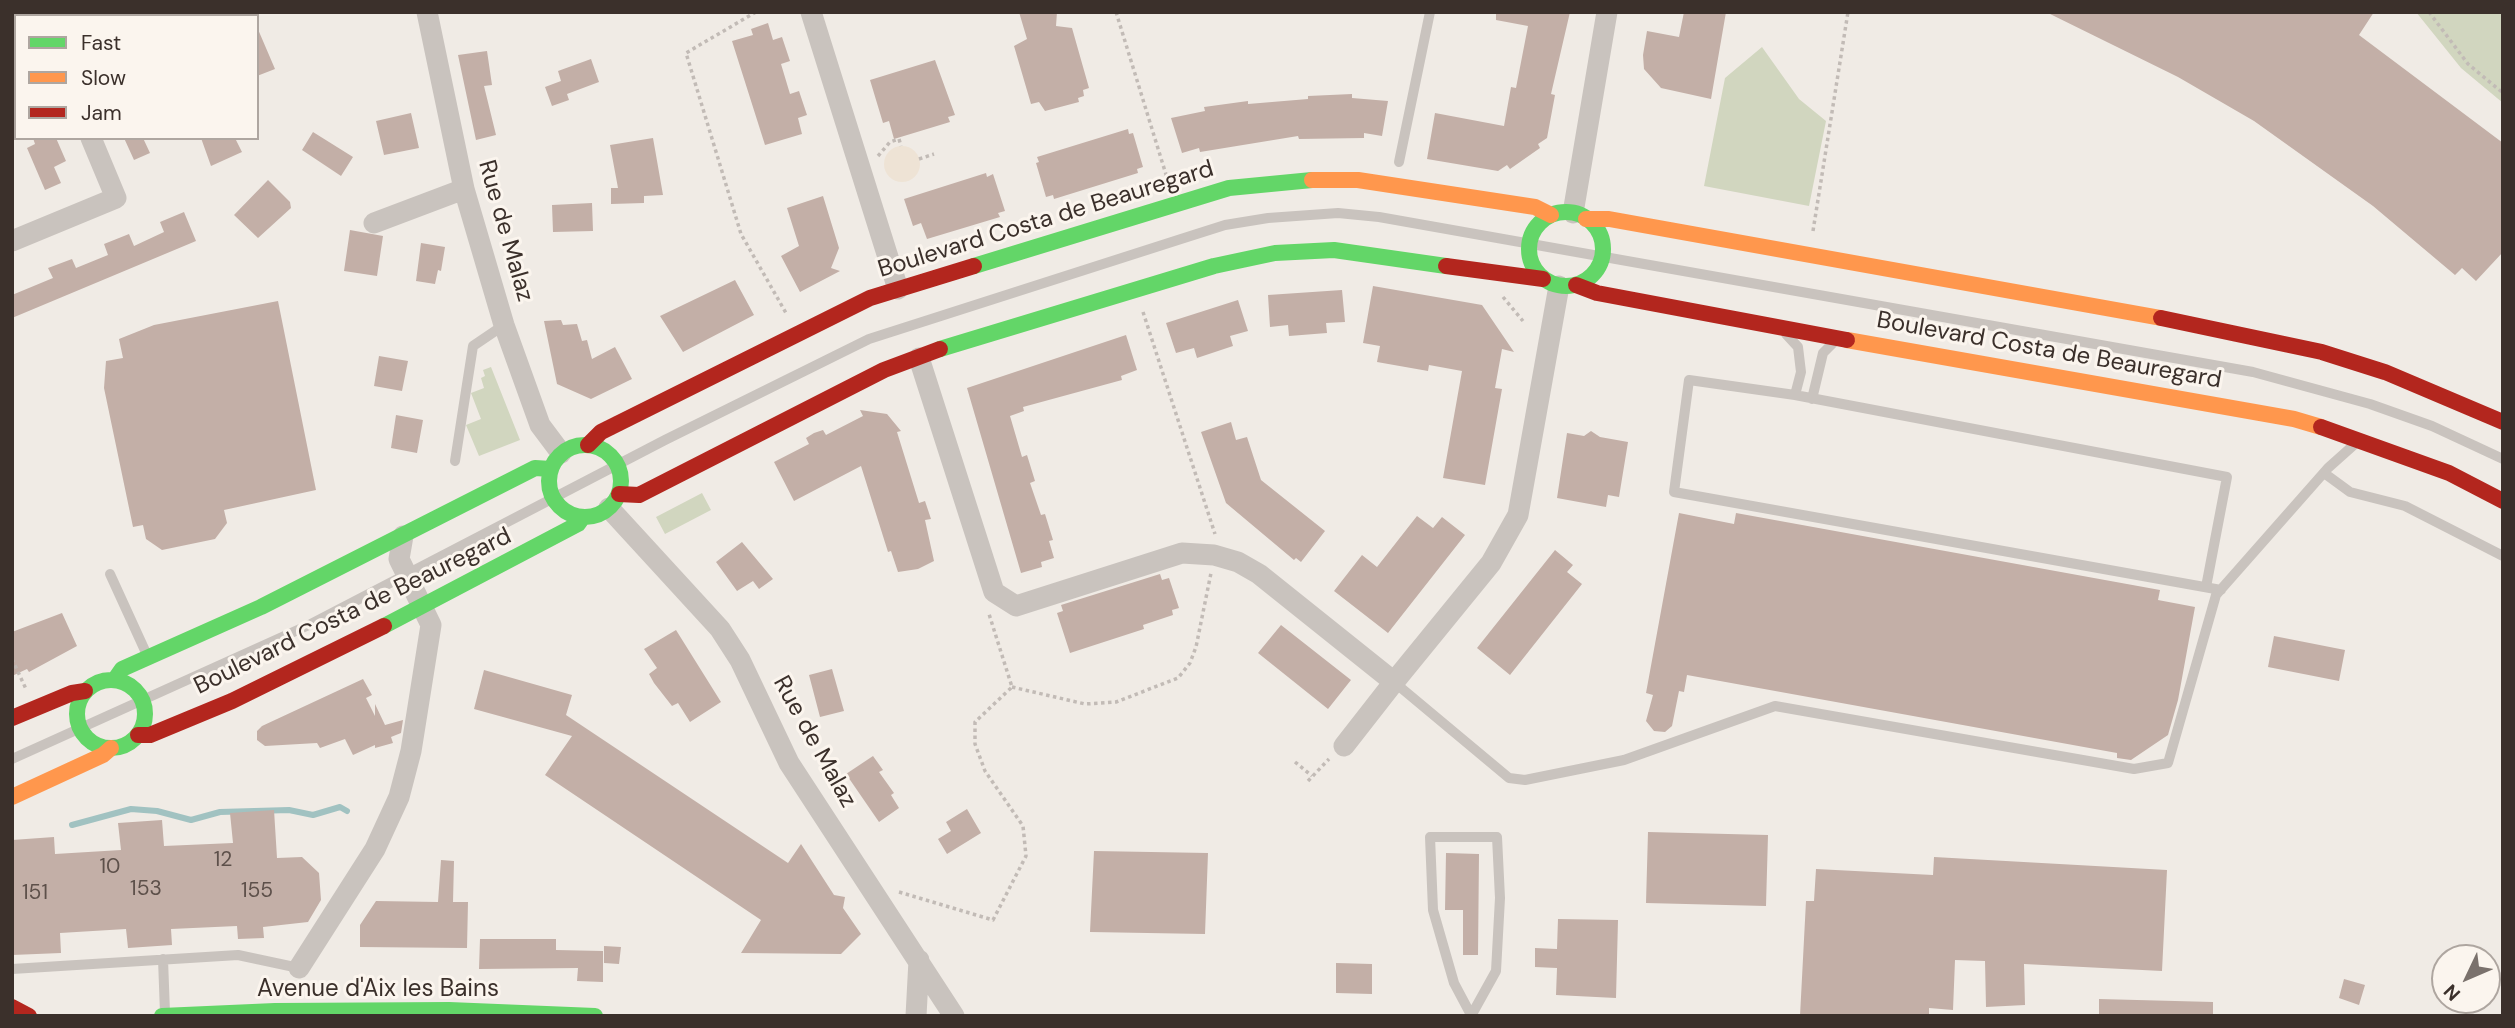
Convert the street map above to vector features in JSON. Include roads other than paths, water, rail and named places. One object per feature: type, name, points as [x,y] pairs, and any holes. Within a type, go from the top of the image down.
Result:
[{"type":"street","name":"Rue de Malaz","points":[[427,12],[464,189],[504,325],[556,461]]},
{"type":"street","points":[[811,12],[898,289]]},
{"type":"street","points":[[1551,215],[1540,222],[1529,244],[1531,263],[1559,283],[1593,275],[1602,258],[1600,236],[1580,216],[1607,12]]},
{"type":"street","points":[[12,241],[116,198],[92,140]]},
{"type":"street","name":"Boulevard Costa de Beauregard","points":[[12,718],[72,692],[85,691],[98,681],[115,679],[122,669],[261,607],[535,468],[556,461],[574,446],[588,444],[601,432],[870,298],[1218,191],[1291,180],[1358,180],[1535,207],[1551,215],[1609,219],[2185,322],[2297,347],[2385,372],[2503,422]]},
{"type":"street","points":[[374,223],[464,189]]},
{"type":"street","name":"Boulevard Costa de Beauregard","points":[[12,797],[103,755],[111,748],[126,745],[138,735],[150,735],[232,701],[423,607],[579,524],[583,517],[592,517],[614,501],[639,495],[884,370],[960,342],[1214,265],[1275,253],[1334,250],[1559,283],[1597,293],[1838,338],[2255,411],[2294,419],[2361,439],[2449,473],[2503,501]]},
{"type":"street","points":[[1344,746],[1491,563],[1518,515],[1559,283]]},
{"type":"street","points":[[919,358],[993,592],[1016,606],[1182,553],[1214,555],[1238,562],[1259,575],[1394,682]]},
{"type":"street","points":[[588,444],[600,448],[618,465],[622,480],[614,501]]},
{"type":"street","points":[[556,461],[549,484],[553,498],[561,507],[583,517]]},
{"type":"street","name":"Rue de Malaz","points":[[614,501],[720,629],[740,660],[789,763],[954,1016]]},
{"type":"street","points":[[299,968],[375,849],[399,797],[411,751],[430,625],[399,559],[403,536]]},
{"type":"street","points":[[115,679],[132,686],[143,701],[144,725],[138,735]]},
{"type":"street","points":[[85,691],[78,703],[76,716],[80,729],[88,739],[111,748]]},
{"type":"street","points":[[916,1016],[919,960]]},
{"type":"street","points":[[12,1007],[29,1016]]},
{"type":"street","name":"Avenue d'Aix les Bains","points":[[164,1016],[275,1011],[449,1010],[595,1016]]},
{"type":"lane","points":[[1399,162],[1430,12]]},
{"type":"lane","points":[[12,759],[311,624],[553,498],[869,339],[1225,225],[1268,218],[1338,213],[1379,217],[2253,372],[2370,404],[2432,426],[2503,459]]},
{"type":"lane","points":[[455,461],[473,346],[504,325]]},
{"type":"lane","points":[[1780,327],[1797,347],[1801,372],[1795,396]]},
{"type":"lane","points":[[1812,399],[1823,353],[1838,338]]},
{"type":"lane","points":[[2206,587],[2227,477],[1812,399],[1689,380],[1674,492],[2221,590]]},
{"type":"lane","points":[[1394,682],[1509,778],[1525,780],[1624,760],[1775,706],[2134,769],[2168,763],[2216,595],[2324,473],[2361,439]]},
{"type":"lane","points":[[2324,473],[2350,492],[2404,506],[2503,556]]},
{"type":"lane","points":[[110,574],[148,657]]},
{"type":"lane","points":[[1497,837],[1500,898],[1496,971],[1471,1015],[1454,983],[1433,910],[1430,838],[1497,837]]},
{"type":"lane","points":[[12,969],[238,955],[299,968]]},
{"type":"lane","points":[[163,959],[164,1016]]},
{"type":"waterway","points":[[72,825],[131,809],[157,811],[191,820],[220,812],[289,810],[313,815],[340,807],[347,811]]}]
